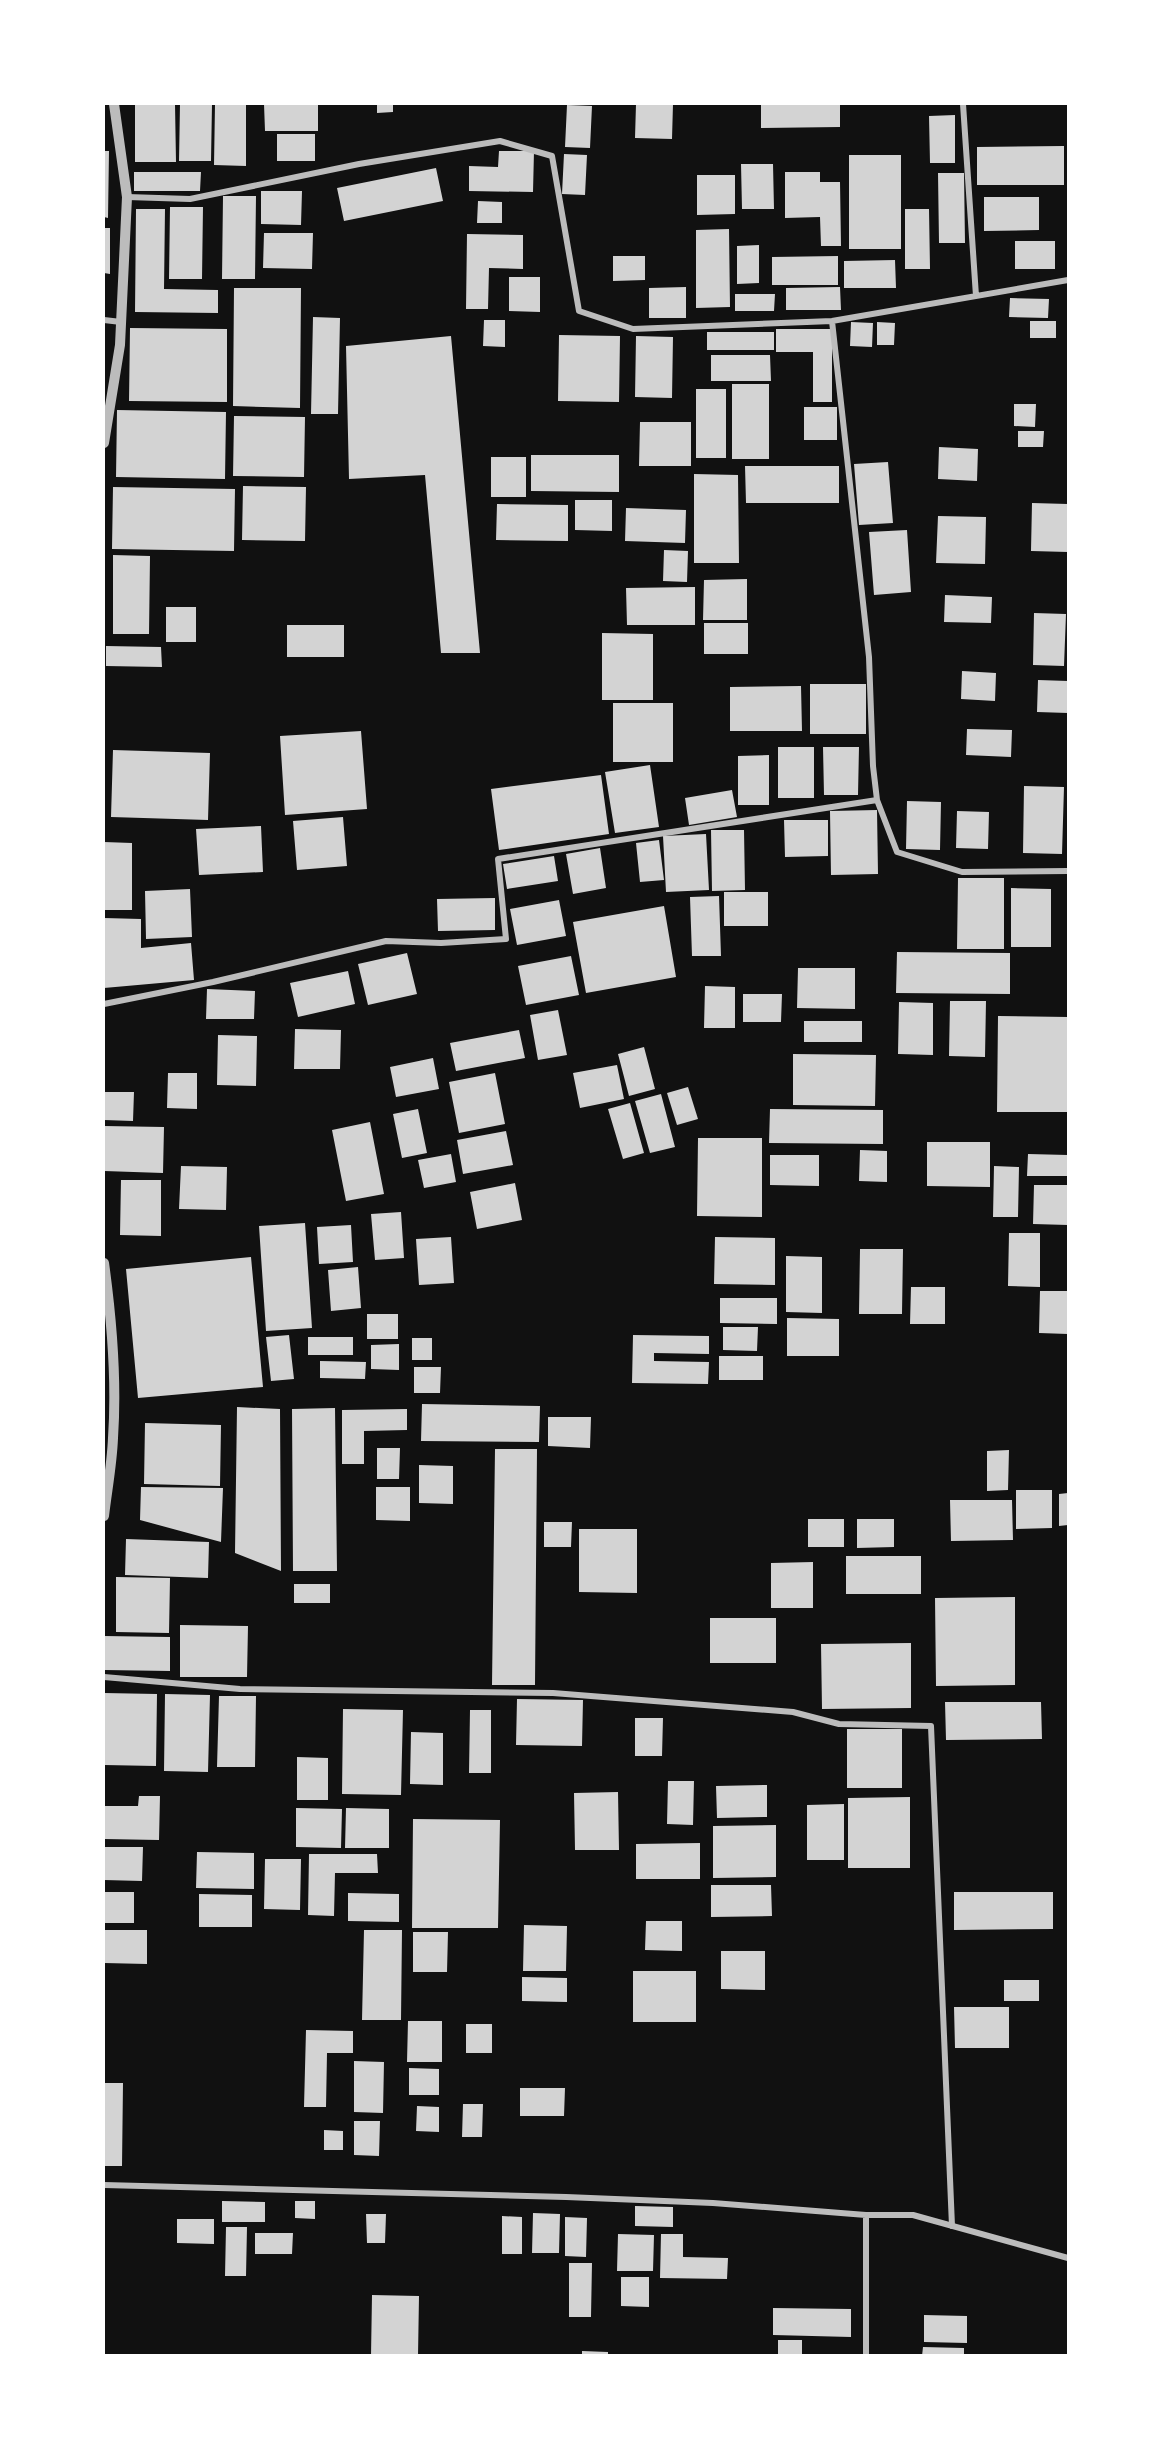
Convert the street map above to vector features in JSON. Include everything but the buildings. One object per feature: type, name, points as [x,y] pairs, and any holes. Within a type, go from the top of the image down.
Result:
[{"type":"street","points":[[104,443],[120,345],[127,197],[114,104]]},
{"type":"street","points":[[963,104],[976,296]]},
{"type":"street","points":[[127,197],[190,199],[359,164],[500,141],[552,156],[579,311],[633,329],[832,321],[1068,280]]},
{"type":"street","points":[[104,320],[121,322]]},
{"type":"street","points":[[832,321],[869,657],[873,766],[877,800],[897,852],[962,872],[1068,871]]},
{"type":"street","points":[[104,1004],[213,982],[386,941],[441,943],[506,939],[498,859],[877,800]]},
{"type":"street","points":[[104,1263],[113,1323],[114,1388],[113,1438],[104,1516]]},
{"type":"street","points":[[104,1677],[240,1689],[553,1693],[793,1712],[839,1724],[931,1726],[952,2226]]},
{"type":"street","points":[[104,2185],[566,2197],[713,2203],[866,2215],[913,2215],[1068,2258]]},
{"type":"street","points":[[866,2215],[866,2355]]}]
